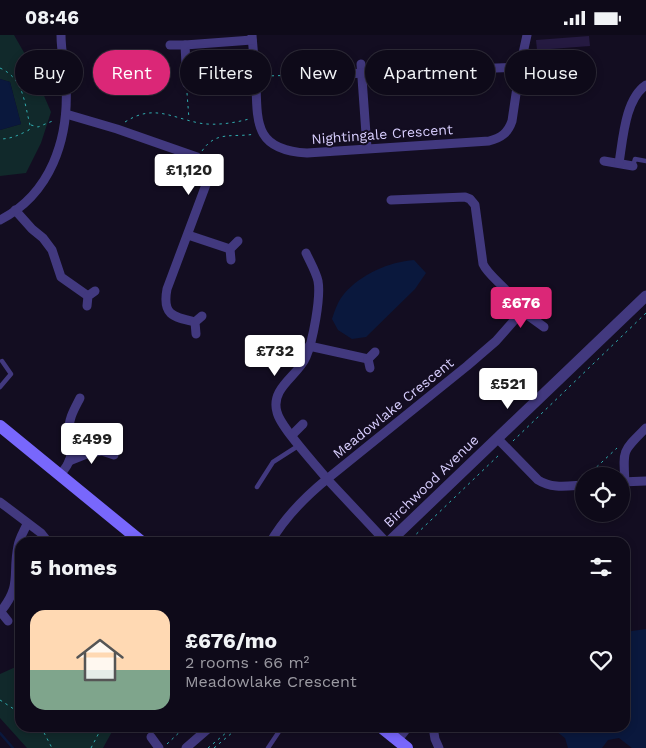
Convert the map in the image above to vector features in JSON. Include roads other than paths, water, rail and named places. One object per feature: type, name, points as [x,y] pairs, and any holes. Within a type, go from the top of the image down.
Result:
[{"type":"main road","points":[[0,426],[136,537]]},
{"type":"main road","points":[[387,732],[402,744]]},
{"type":"street","points":[[0,220],[32,196],[53,166],[60,146],[66,117],[66,85],[61,35]]},
{"type":"street","name":"Nightingale Crescent","points":[[524,50],[527,35]]},
{"type":"street","points":[[170,45],[252,38]]},
{"type":"street","name":"Nightingale Crescent","points":[[252,38],[256,112],[262,130],[269,142],[276,147],[291,152],[307,153],[498,139],[509,129],[516,95]]},
{"type":"street","points":[[185,45],[185,50]]},
{"type":"street","points":[[355,72],[361,69],[367,148]]},
{"type":"street","points":[[619,163],[632,100],[646,85]]},
{"type":"street","points":[[66,117],[117,129],[197,157],[207,166],[207,182],[167,289],[165,301],[167,310],[173,315],[198,319],[196,334]]},
{"type":"street","points":[[604,161],[633,166]]},
{"type":"street","points":[[391,200],[465,197],[470,199],[475,205],[482,264],[506,289],[517,306],[518,316],[526,314],[544,327]]},
{"type":"street","points":[[15,210],[43,238],[52,250],[61,277],[92,294],[87,307]]},
{"type":"street","points":[[188,235],[230,249]]},
{"type":"street","points":[[230,249],[238,241]]},
{"type":"street","points":[[230,249],[231,260]]},
{"type":"street","points":[[306,253],[318,281],[319,301],[306,357],[301,366],[284,384],[276,401],[278,418],[327,479],[382,537]]},
{"type":"street","name":"Birchwood Avenue","points":[[394,537],[646,296]]},
{"type":"street","name":"Meadowlake Crescent","points":[[274,537],[302,501],[466,367],[496,341],[518,316]]},
{"type":"street","points":[[309,346],[371,360]]},
{"type":"street","points":[[60,475],[72,453],[68,431],[70,418],[80,398]]},
{"type":"street","points":[[292,435],[304,425]]},
{"type":"street","points":[[623,467],[623,454],[627,447],[646,428]]},
{"type":"street","points":[[497,438],[538,480],[546,485],[556,487],[575,486]]},
{"type":"street","points":[[69,461],[89,453],[102,451],[114,455]]},
{"type":"street","points":[[630,482],[646,481]]},
{"type":"street","points":[[0,502],[44,537]]},
{"type":"street","points":[[21,537],[27,524]]},
{"type":"street","points":[[8,621],[1,611],[10,601],[15,589]]},
{"type":"street","points":[[186,748],[204,732]]},
{"type":"street","points":[[402,744],[406,732]]},
{"type":"street","points":[[433,732],[434,739],[439,748]]},
{"type":"street","points":[[151,737],[161,748]]},
{"type":"lane","points":[[633,166],[635,159],[646,161]]},
{"type":"lane","points":[[0,387],[11,374],[2,361]]},
{"type":"lane","points":[[257,487],[273,461],[300,445]]},
{"type":"lane","points":[[268,748],[279,732]]},
{"type":"water","points":[[0,79],[10,82],[21,124],[0,130]]},
{"type":"water","points":[[414,260],[426,273],[415,289],[366,337],[352,339],[338,330],[332,319],[340,300],[351,287],[367,275],[385,266]]},
{"type":"water","points":[[646,629],[646,748],[632,748],[619,738],[608,740],[602,748],[568,748],[565,738],[557,732],[630,732],[630,631]]},
{"type":"waterway","points":[[0,733],[13,748]]}]
